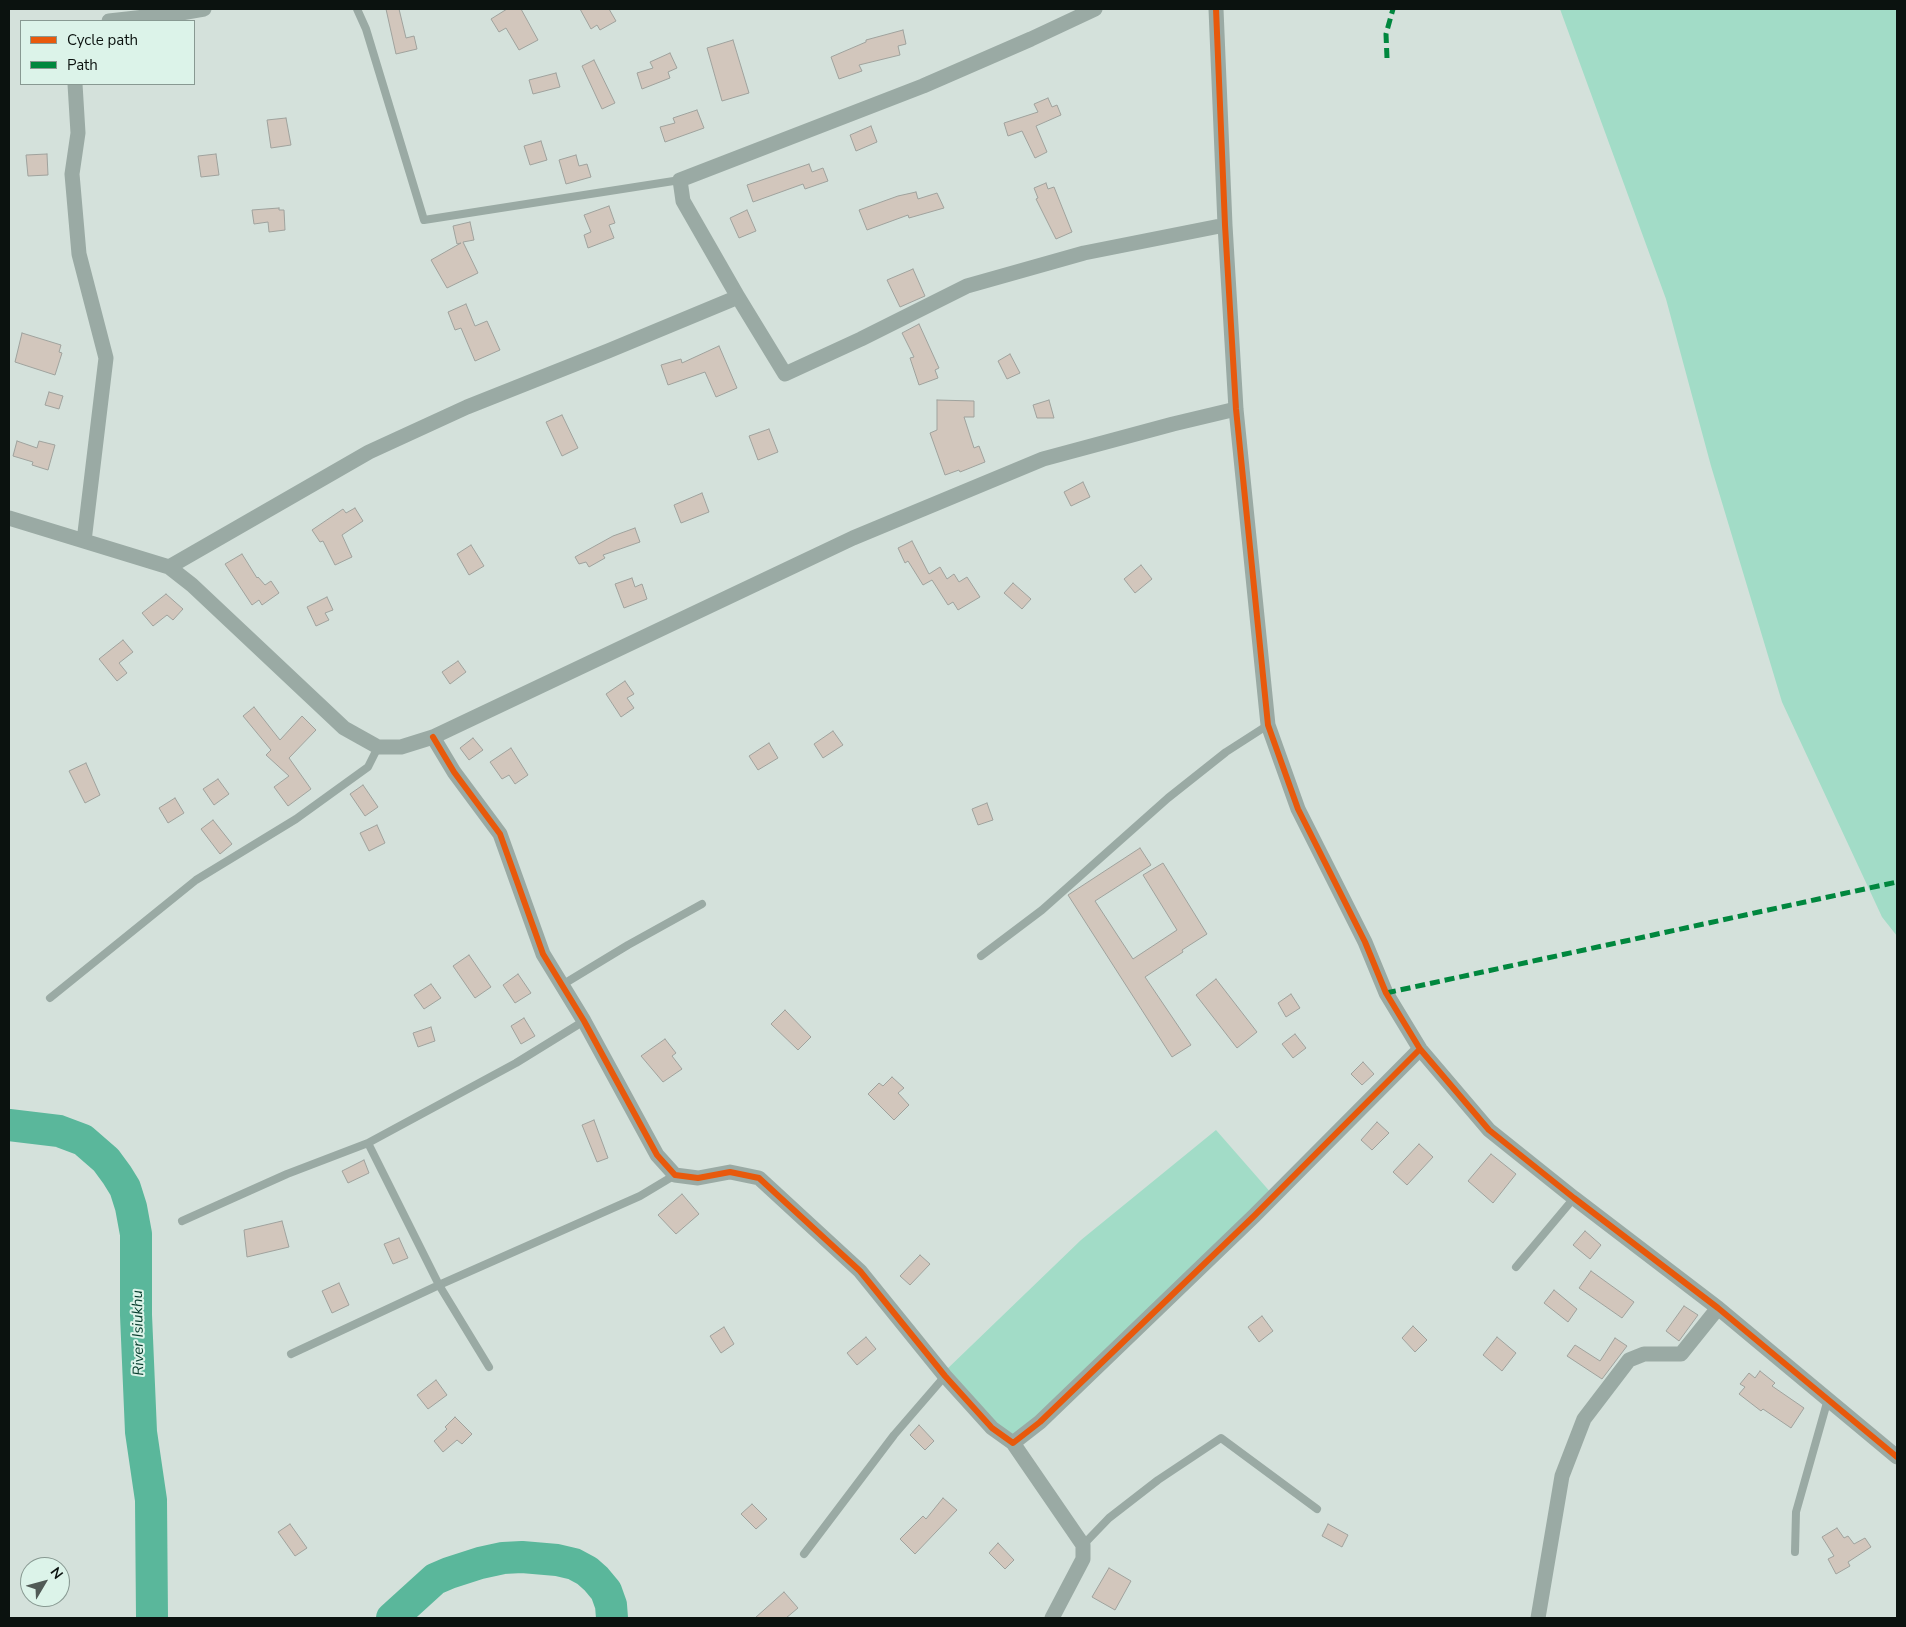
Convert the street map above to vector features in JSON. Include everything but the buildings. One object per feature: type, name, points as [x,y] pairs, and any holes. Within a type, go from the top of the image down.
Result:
[{"type":"street","points":[[119,20],[181,14],[204,9]]},
{"type":"street","points":[[1095,9],[1031,40],[923,86],[680,180],[683,201],[785,374],[967,286],[1084,253],[1225,224]]},
{"type":"street","points":[[1216,9],[1225,224],[1236,409],[1268,725],[1298,809],[1365,942],[1386,993],[1420,1049],[1489,1130],[1574,1198],[1718,1308],[1897,1457]]},
{"type":"street","points":[[75,85],[78,133],[72,174],[79,254],[106,358],[84,541]]},
{"type":"street","points":[[169,567],[369,452],[467,407],[608,351],[738,296]]},
{"type":"street","points":[[9,518],[169,567],[192,585],[344,728],[378,747],[401,747],[433,737],[853,538],[1043,459],[1236,409]]},
{"type":"street","points":[[433,737],[454,772],[500,834],[544,954],[584,1021],[657,1155],[675,1175],[698,1178],[730,1172],[759,1178],[860,1271],[945,1376],[992,1428],[1013,1443],[1083,1545],[1083,1559],[1052,1618]]},
{"type":"street","points":[[1013,1443],[1040,1422],[1247,1222],[1420,1049]]},
{"type":"street","points":[[1538,1618],[1562,1476],[1584,1419],[1629,1360],[1644,1354],[1681,1354],[1718,1308]]},
{"type":"lane","points":[[357,9],[366,29],[424,220],[680,180]]},
{"type":"lane","points":[[982,956],[1042,910],[1226,752],[1268,725]]},
{"type":"lane","points":[[50,998],[196,880],[296,819],[368,767],[378,747]]},
{"type":"lane","points":[[562,985],[628,945],[702,904]]},
{"type":"lane","points":[[182,1221],[287,1174],[368,1143],[516,1063],[584,1021]]},
{"type":"lane","points":[[368,1143],[439,1285],[489,1366]]},
{"type":"lane","points":[[290,1354],[439,1285],[640,1196],[675,1175]]},
{"type":"lane","points":[[1516,1267],[1574,1198]]},
{"type":"lane","points":[[804,1554],[894,1435],[945,1376]]},
{"type":"lane","points":[[1795,1552],[1796,1512],[1828,1399]]},
{"type":"lane","points":[[1083,1545],[1110,1518],[1158,1480],[1221,1438],[1317,1509]]},
{"type":"green space","points":[[1560,9],[1897,9],[1897,936],[1882,917],[1782,702],[1711,466],[1666,299]]},
{"type":"green space","points":[[1216,1130],[1272,1194],[1012,1441],[944,1372],[1081,1240]]},
{"type":"waterway","name":"River Isiukhu","points":[[9,1125],[59,1131],[83,1140],[106,1160],[117,1175],[125,1188],[131,1207],[136,1234],[136,1315],[141,1432],[151,1500],[152,1618]]},
{"type":"waterway","name":"River Isiukhu","points":[[392,1618],[435,1579],[480,1563],[503,1558],[522,1557],[557,1560],[574,1564],[587,1571],[606,1591],[611,1605],[612,1618]]},
{"type":"marked path","points":[[1387,58],[1386,34],[1393,9]]},
{"type":"marked path","points":[[1386,993],[1897,882]]},
{"type":"cycle path","points":[[1216,9],[1225,225],[1236,409],[1268,725],[1298,809],[1365,942],[1386,993],[1420,1049],[1489,1130],[1574,1198],[1718,1308],[1897,1457]]},
{"type":"cycle path","points":[[433,737],[454,772],[500,834],[543,954],[584,1021],[657,1155],[675,1175],[698,1178],[730,1172],[759,1178],[860,1271],[945,1376],[992,1428],[1013,1443],[1040,1422],[1254,1216],[1420,1049]]}]
